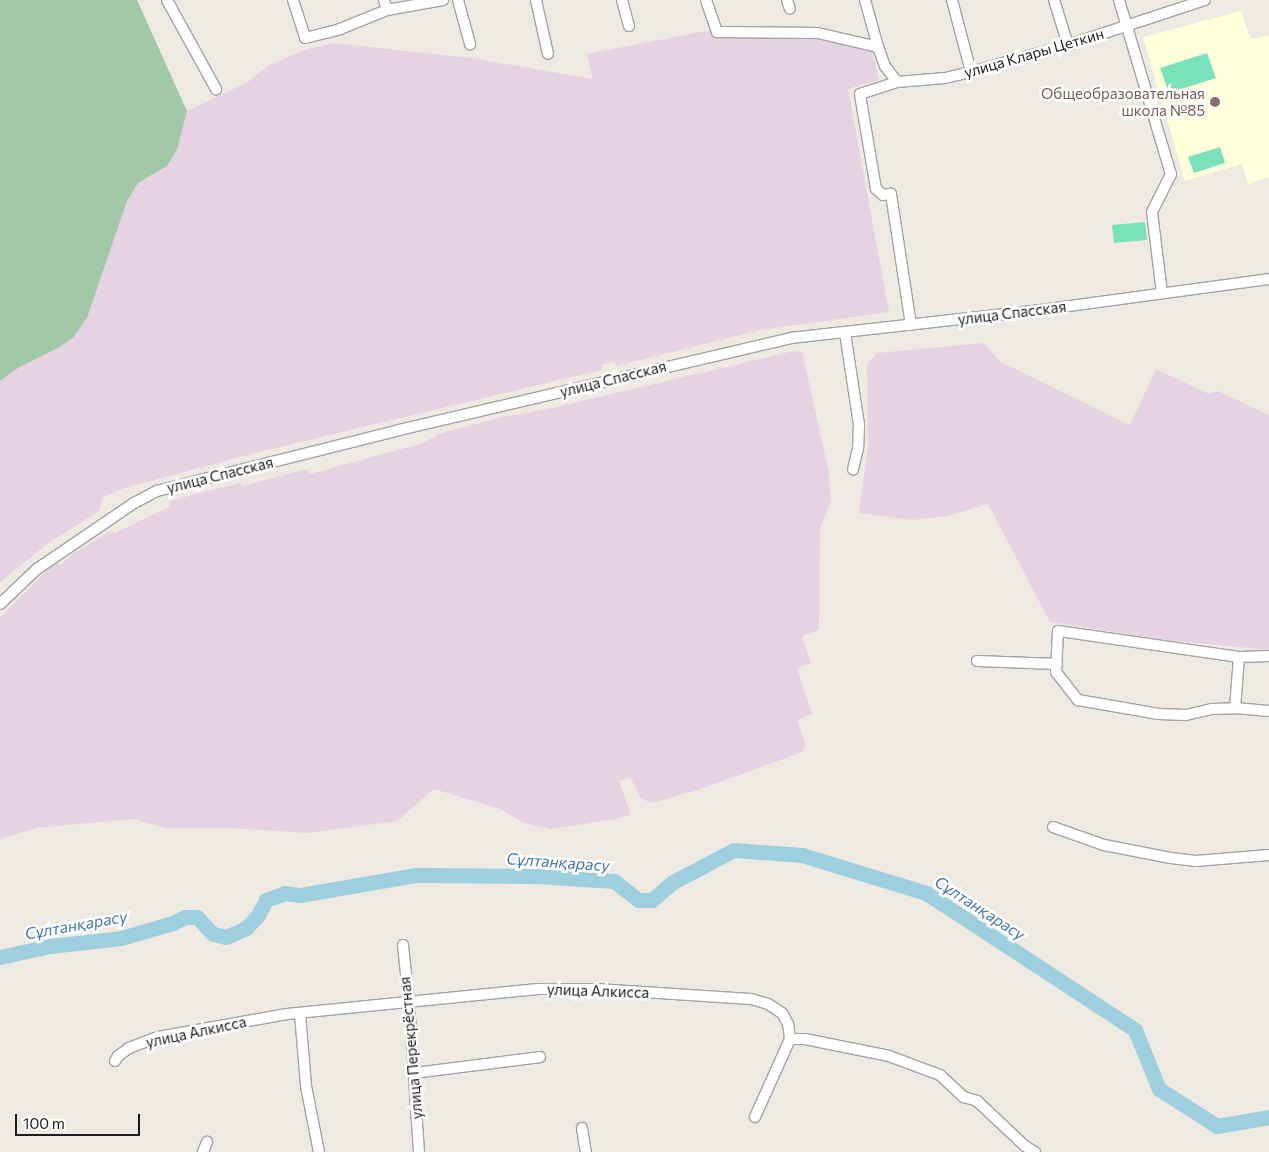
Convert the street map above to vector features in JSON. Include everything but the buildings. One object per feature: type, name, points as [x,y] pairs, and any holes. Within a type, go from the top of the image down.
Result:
[{"type":"street","points":[[167,0],[216,89]]},
{"type":"street","points":[[293,0],[305,38],[340,28],[387,10],[443,0]]},
{"type":"street","points":[[384,0],[387,10]]},
{"type":"street","points":[[458,0],[470,44]]},
{"type":"street","points":[[536,0],[548,54]]},
{"type":"street","points":[[622,0],[629,26]]},
{"type":"street","points":[[706,0],[714,29],[717,32],[767,34],[818,33],[878,47]]},
{"type":"street","points":[[865,0],[885,66],[897,82]]},
{"type":"street","points":[[952,0],[970,72]]},
{"type":"street","points":[[1054,0],[1068,45]]},
{"type":"street","points":[[1120,0],[1171,174],[1152,212],[1162,293]]},
{"type":"street","name":"улица Клары Цеткин","points":[[911,325],[891,194],[883,195],[876,190],[860,94],[897,82],[945,78],[970,72],[1128,26],[1186,2],[1205,0]]},
{"type":"street","name":"улица Спасская","points":[[0,604],[37,569],[134,503],[156,491],[703,357],[791,338],[911,325],[1269,278]]},
{"type":"street","points":[[845,333],[859,424],[858,448],[853,469]]},
{"type":"street","points":[[1269,656],[1239,657],[1058,631],[1056,672],[1078,700],[1159,714],[1186,715],[1212,709],[1235,708],[1269,711]]},
{"type":"street","points":[[1235,708],[1239,657]]},
{"type":"street","points":[[977,661],[1057,664]]},
{"type":"street","points":[[1053,827],[1104,845],[1171,858],[1196,861],[1269,855]]},
{"type":"street","name":"улица Перекрёстная","points":[[402,945],[409,1002],[419,1152]]},
{"type":"street","name":"улица Алкисса","points":[[115,1061],[118,1056],[129,1048],[158,1037],[300,1014],[538,989],[597,989],[751,1000],[768,1004],[782,1013],[788,1024],[790,1039]]},
{"type":"street","points":[[300,1014],[306,1086],[319,1152]]},
{"type":"street","points":[[755,1117],[790,1039],[804,1039],[889,1056],[940,1075],[964,1096],[977,1101],[1018,1140],[1035,1152]]},
{"type":"street","points":[[414,1073],[540,1057]]},
{"type":"street","points":[[582,1128],[586,1152]]},
{"type":"shaded area","points":[[0,0],[137,0],[187,111],[177,150],[167,166],[138,183],[127,201],[87,318],[73,338],[58,348],[18,368],[0,381]]},
{"type":"shaded area","name":"Общеобразовательная школа №85","points":[[1241,11],[1250,37],[1255,39],[1269,35],[1269,177],[1248,184],[1242,164],[1185,181],[1143,37]]},
{"type":"shaded area","points":[[711,30],[820,32],[872,50],[879,80],[848,89],[889,312],[760,330],[616,366],[615,361],[602,365],[601,370],[259,452],[124,488],[103,497],[99,511],[47,544],[0,582],[0,381],[18,368],[58,348],[73,338],[87,318],[127,201],[138,183],[167,166],[177,150],[187,111],[248,82],[269,65],[304,50],[333,43],[471,58],[593,79],[587,54]]},
{"type":"shaded area","points":[[984,343],[999,361],[1130,425],[1156,369],[1209,394],[1218,391],[1269,415],[1269,650],[1166,640],[1050,622],[988,504],[948,516],[912,520],[859,513],[868,446],[867,365],[877,353]]},
{"type":"shaded area","points":[[802,351],[829,473],[831,501],[820,528],[819,630],[802,636],[811,663],[797,668],[812,714],[797,720],[806,745],[802,752],[698,790],[651,803],[641,798],[630,777],[619,781],[631,815],[550,829],[524,823],[500,809],[434,789],[397,821],[308,833],[229,828],[165,828],[133,819],[36,828],[0,839],[0,618],[47,570],[58,563],[61,565],[71,555],[111,531],[115,533],[171,506],[169,501],[240,483],[242,486],[307,469],[310,474],[423,443],[439,434],[498,418],[552,408],[789,352]]},
{"type":"green space","points":[[1207,53],[1216,78],[1169,93],[1160,68]]},
{"type":"green space","points":[[1220,147],[1225,163],[1194,173],[1188,157]]},
{"type":"green space","points":[[1145,222],[1147,240],[1114,243],[1112,225]]},
{"type":"waterway","name":"Сұлтанқарасу","points":[[0,957],[50,946],[121,938],[173,923],[185,917],[197,917],[213,934],[226,937],[246,928],[258,915],[266,900],[285,893],[300,895],[416,875],[536,876],[614,881],[638,900],[652,900],[673,882],[734,850],[802,855],[926,893],[1135,1030],[1159,1089],[1217,1126],[1269,1117]]},
{"type":"place","name":"Общеобразовательная школа №85","points":[[1215,102]]}]
